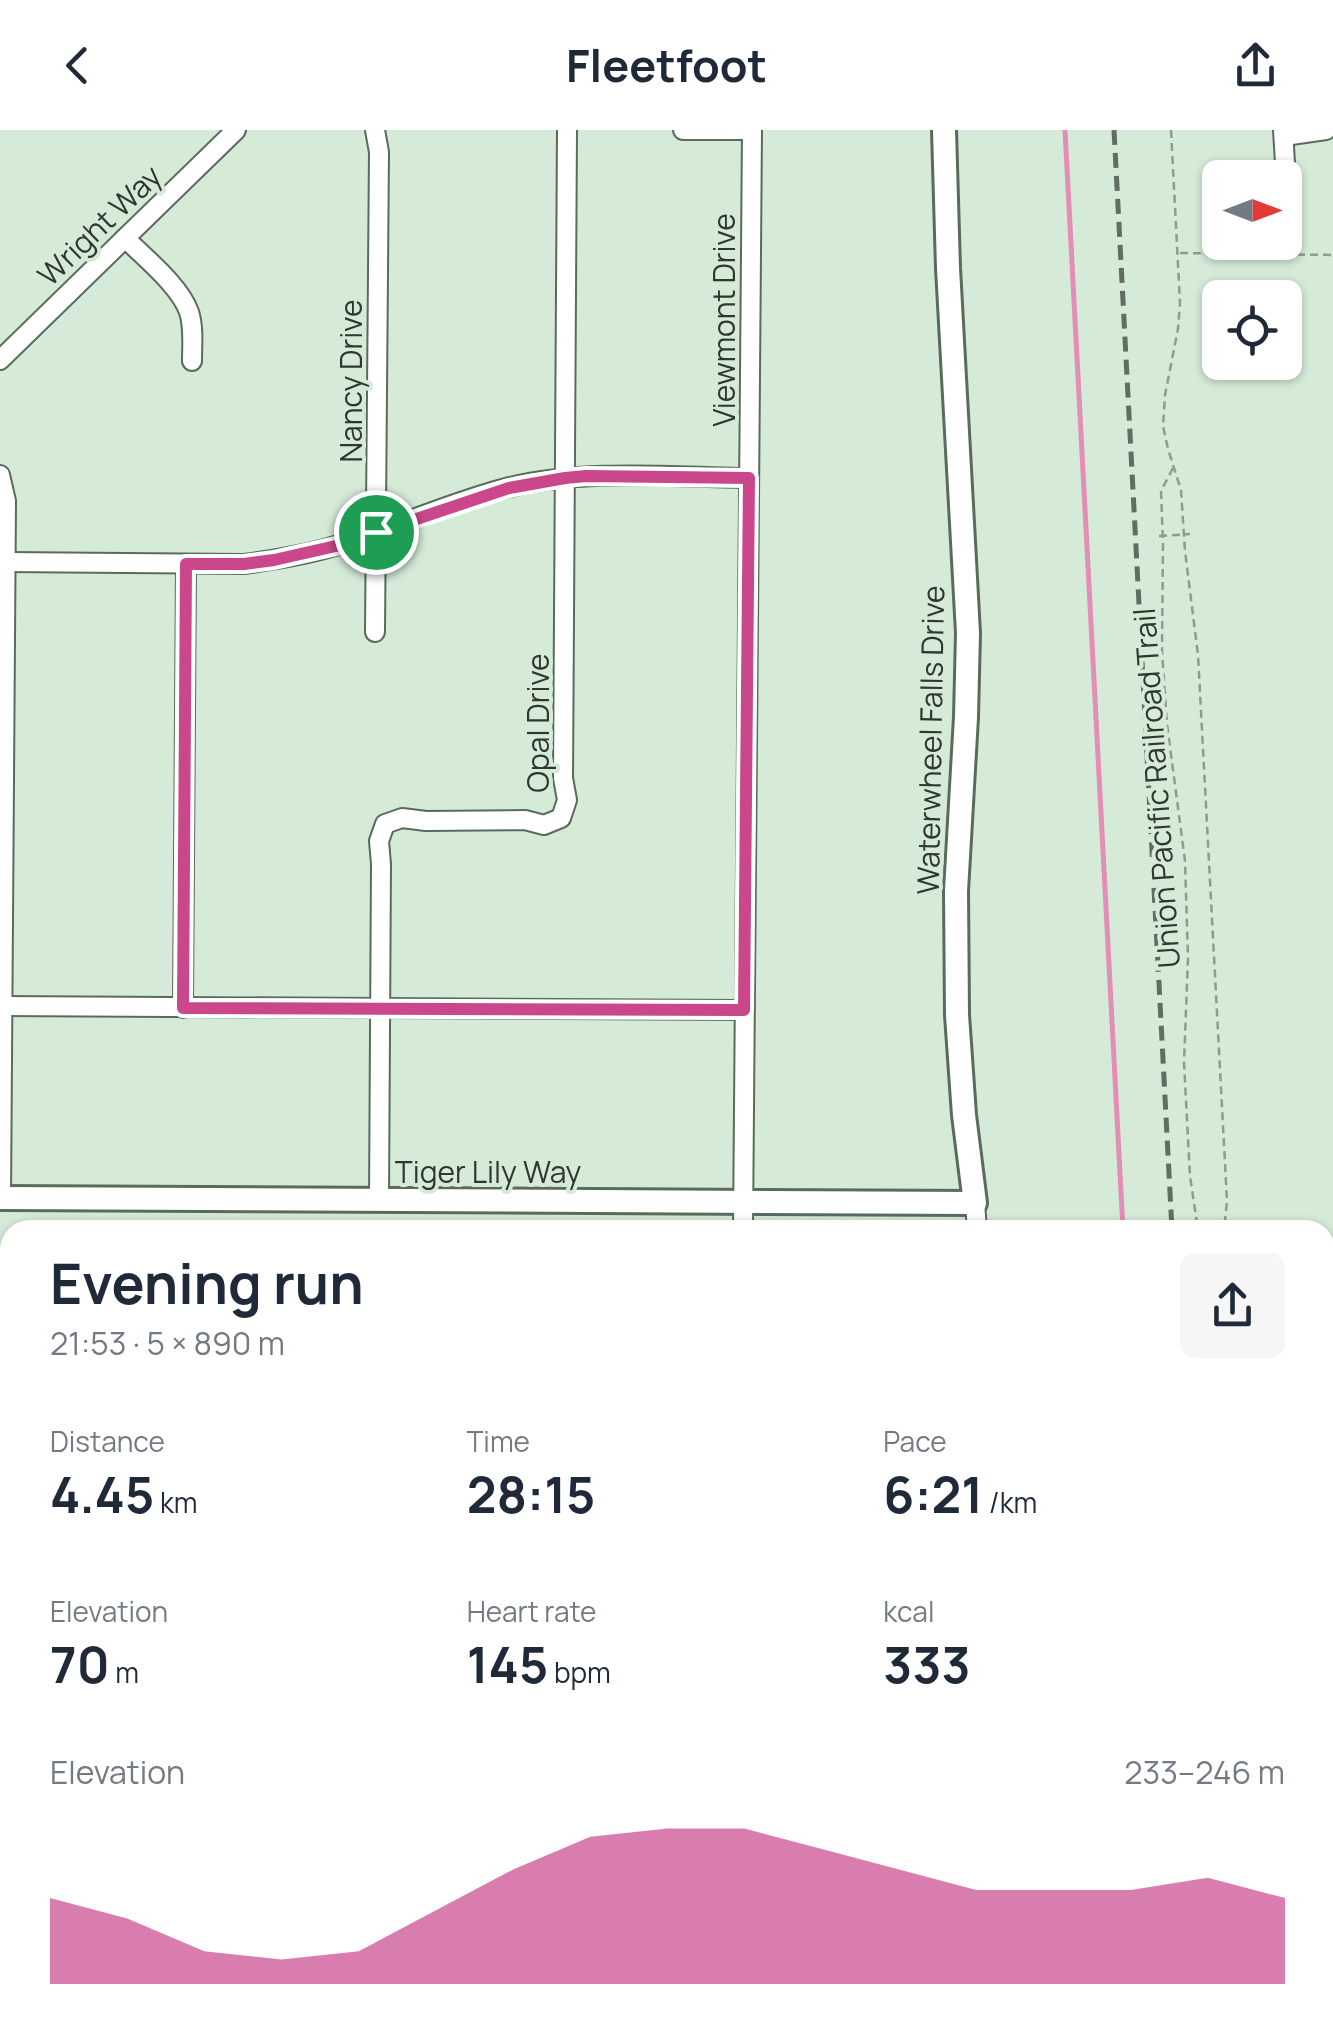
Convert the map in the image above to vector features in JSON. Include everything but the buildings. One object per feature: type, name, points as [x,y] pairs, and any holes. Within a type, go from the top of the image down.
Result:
[{"type":"street","name":"Wright Way","points":[[0,360],[236,130]]},
{"type":"street","name":"Nancy Drive","points":[[375,130],[379,152],[375,632]]},
{"type":"street","name":"Opal Drive","points":[[378,1200],[378,841],[385,824],[402,818],[525,820],[544,825],[561,818],[567,800],[563,778],[567,130]]},
{"type":"street","points":[[684,130],[752,130]]},
{"type":"street","name":"Viewmont Drive","points":[[743,1220],[752,130]]},
{"type":"street","name":"Waterwheel Falls Drive","points":[[944,130],[968,633],[956,891],[957,1015],[976,1220]]},
{"type":"street","points":[[1285,160],[1283,133],[1326,130]]},
{"type":"street","points":[[125,238],[184,302],[192,334],[192,361]]},
{"type":"street","points":[[0,475],[6,501],[1,1198]]},
{"type":"street","points":[[6,562],[244,564],[336,546],[509,488],[565,478],[749,478]]},
{"type":"street","points":[[183,1008],[186,564]]},
{"type":"street","points":[[1,1006],[744,1010]]},
{"type":"street","name":"Tiger Lily Way","points":[[1,1198],[975,1203]]},
{"type":"path","name":"Union Pacific Railroad Trail","points":[[1170,130],[1178,329],[1163,426],[1181,490],[1203,708],[1226,1161],[1225,1220]]},
{"type":"path","points":[[1177,253],[1333,255]]},
{"type":"path","name":"Union Pacific Railroad Trail","points":[[1174,467],[1161,491],[1162,651],[1185,861],[1188,958],[1184,1063],[1190,1176],[1197,1220]]},
{"type":"path","points":[[1161,536],[1187,534]]},
{"type":"waterway","points":[[1065,130],[1122,1220]]},
{"type":"railway","points":[[1114,130],[1171,1220]]},
{"type":"route","points":[[565,478],[749,478],[744,1010],[183,1008],[186,564],[274,560],[376,532],[509,488],[565,478]]}]
